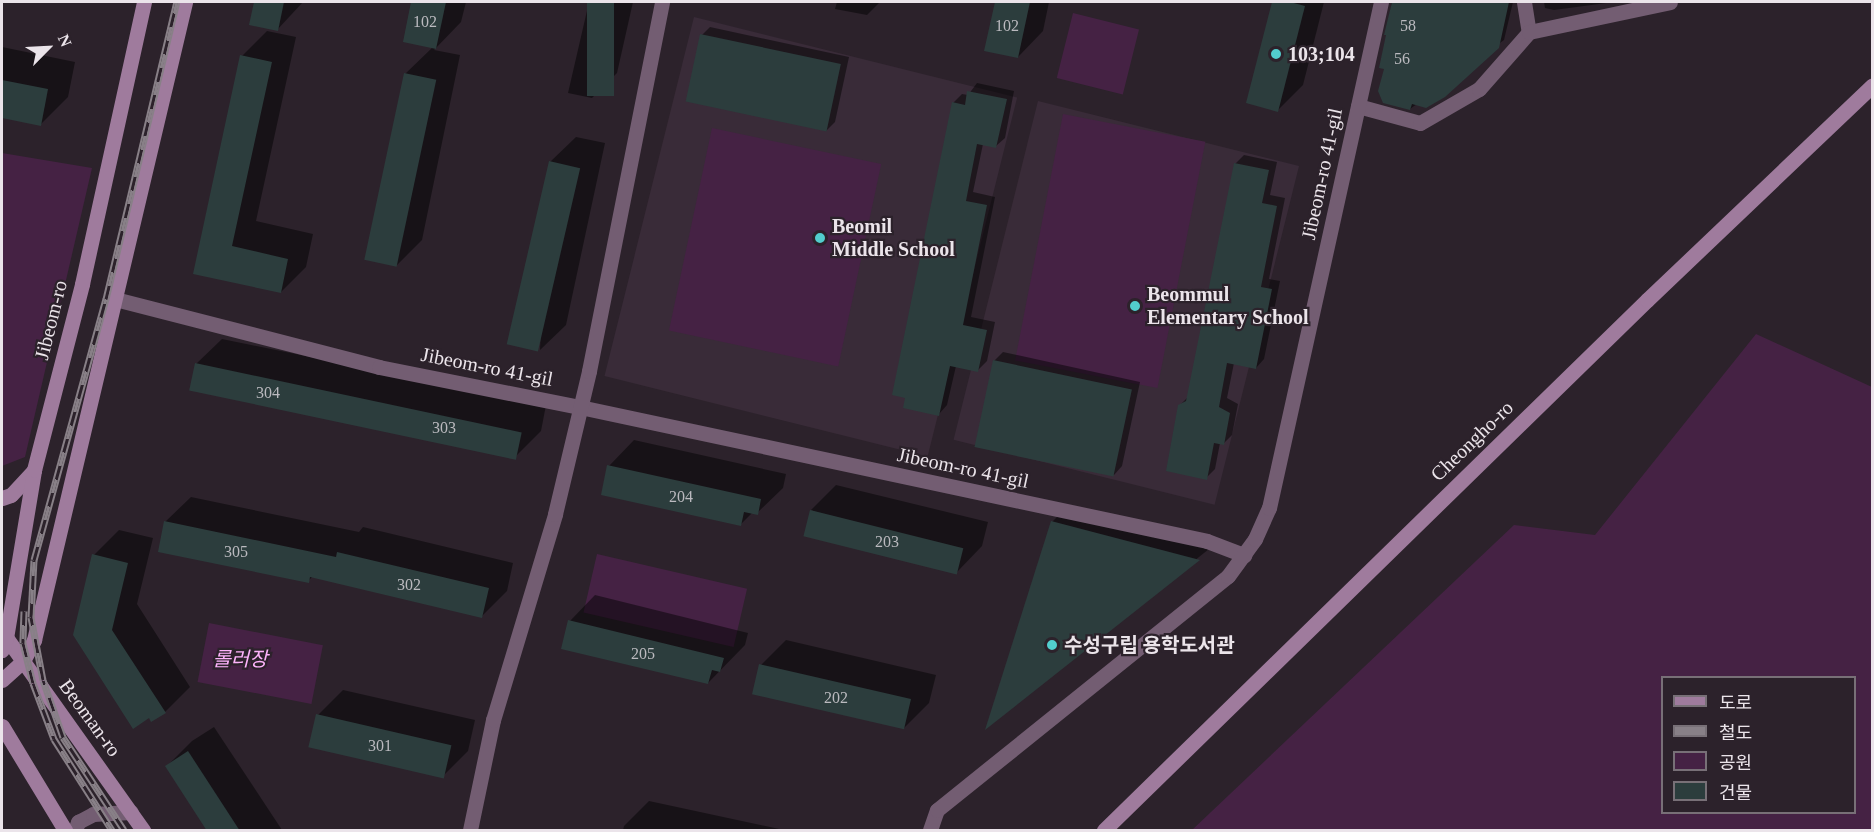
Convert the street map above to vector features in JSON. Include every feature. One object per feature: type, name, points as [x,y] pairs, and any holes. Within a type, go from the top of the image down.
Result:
[{"type":"main road","name":"Jibeom-ro","points":[[3,640],[34,470],[82,284],[144,2]]},
{"type":"main road","points":[[2,680],[23,661],[34,640],[185,2]]},
{"type":"main road","name":"Cheongho-ro","points":[[1104,831],[1638,308],[1872,86]]},
{"type":"main road","points":[[2,498],[11,495],[34,470]]},
{"type":"main road","name":"Beoman-ro","points":[[3,640],[23,661],[143,831]]},
{"type":"main road","points":[[2,726],[65,831]]},
{"type":"street","points":[[471,831],[492,720],[555,514],[580,407],[662,2]]},
{"type":"street","name":"Jibeom-ro 41-gil","points":[[115,298],[379,367],[580,407],[1207,541],[1244,555],[1255,539],[1269,508],[1381,2]]},
{"type":"street","points":[[1524,2],[1529,32]]},
{"type":"street","points":[[1358,106],[1420,123],[1479,88],[1529,32],[1670,2]]},
{"type":"street","points":[[930,831],[937,810],[1228,576],[1244,555]]},
{"type":"street","points":[[75,831],[78,822],[93,814],[131,812]]},
{"type":"shaded area","name":"Beomil Middle School","points":[[694,17],[1017,98],[928,457],[604,376]]},
{"type":"shaded area","name":"Beommul Elementary School","points":[[1038,101],[1299,166],[1215,505],[954,440]]},
{"type":"green space","points":[[1073,13],[1139,29],[1123,94],[1057,78]]},
{"type":"green space","points":[[1063,114],[1205,142],[1157,388],[1015,360]]},
{"type":"green space","points":[[712,128],[881,164],[838,366],[669,330]]},
{"type":"green space","points":[[2,153],[92,168],[25,457],[2,466]]},
{"type":"green space","points":[[1756,334],[1872,387],[1872,830],[1192,830],[1514,525],[1595,535]]},
{"type":"green space","points":[[597,554],[747,589],[734,647],[584,612]]},
{"type":"green space","name":"롤러장","points":[[209,623],[323,645],[311,704],[198,682]]},
{"type":"building","points":[[254,2],[284,2],[278,31],[249,25]]},
{"type":"building","points":[[411,2],[446,2],[436,49],[403,42]]},
{"type":"building","points":[[587,2],[614,2],[614,96],[587,96]]},
{"type":"building","points":[[995,2],[1030,2],[1018,58],[984,51]]},
{"type":"building","name":"103;104","points":[[1272,2],[1290,2],[1305,6],[1278,112],[1246,103]]},
{"type":"building","points":[[1392,2],[1509,2],[1499,48],[1445,97],[1426,108],[1412,104],[1410,110],[1383,103],[1378,91],[1384,69],[1379,68],[1386,35],[1384,35]]},
{"type":"building","points":[[700,34],[841,64],[827,131],[686,101]]},
{"type":"building","points":[[240,55],[272,62],[232,246],[288,259],[281,293],[193,274]]},
{"type":"building","points":[[404,73],[436,80],[397,267],[364,260]]},
{"type":"building","points":[[2,80],[48,89],[41,126],[2,118]]},
{"type":"building","points":[[967,91],[1007,99],[996,148],[977,144],[966,201],[987,205],[963,325],[987,330],[978,372],[950,366],[939,416],[903,408],[905,398],[892,395],[952,102],[965,105]]},
{"type":"building","points":[[549,161],[580,168],[538,351],[507,344]]},
{"type":"building","points":[[1234,163],[1269,170],[1262,203],[1277,206],[1261,287],[1272,289],[1256,369],[1227,363],[1219,407],[1230,413],[1224,445],[1214,443],[1207,480],[1166,471],[1178,405],[1186,401]]},
{"type":"building","points":[[993,360],[1132,390],[1113,477],[974,447]]},
{"type":"building","points":[[195,363],[522,432],[516,460],[189,390]]},
{"type":"building","points":[[607,465],[761,499],[758,515],[744,512],[741,526],[601,495]]},
{"type":"building","points":[[810,510],[963,548],[957,574],[803,536]]},
{"type":"building","points":[[164,521],[336,557],[337,552],[489,588],[482,618],[310,577],[309,583],[158,552]]},
{"type":"building","name":"수성구립 용학도서관","points":[[1051,521],[1200,560],[985,730]]},
{"type":"building","points":[[92,554],[128,563],[112,630],[166,713],[151,722],[149,718],[133,729],[73,635]]},
{"type":"building","points":[[568,620],[724,658],[720,672],[712,670],[708,684],[561,649]]},
{"type":"building","points":[[759,664],[911,699],[904,729],[752,694]]},
{"type":"building","points":[[316,714],[451,745],[444,778],[308,747]]},
{"type":"building","points":[[188,751],[240,831],[207,831],[165,766]]},
{"type":"railway","points":[[124,830],[63,737],[43,680],[31,617],[34,560],[106,299],[177,2]]},
{"type":"railway","points":[[24,611],[23,643],[33,683],[54,739],[112,830]]},
{"type":"place","name":"103;104","points":[[1276,54]]},
{"type":"place","name":"Beomil Middle School","points":[[820,238]]},
{"type":"place","name":"Beommul Elementary School","points":[[1135,306]]},
{"type":"place","name":"수성구립 용학도서관","points":[[1052,645]]}]
